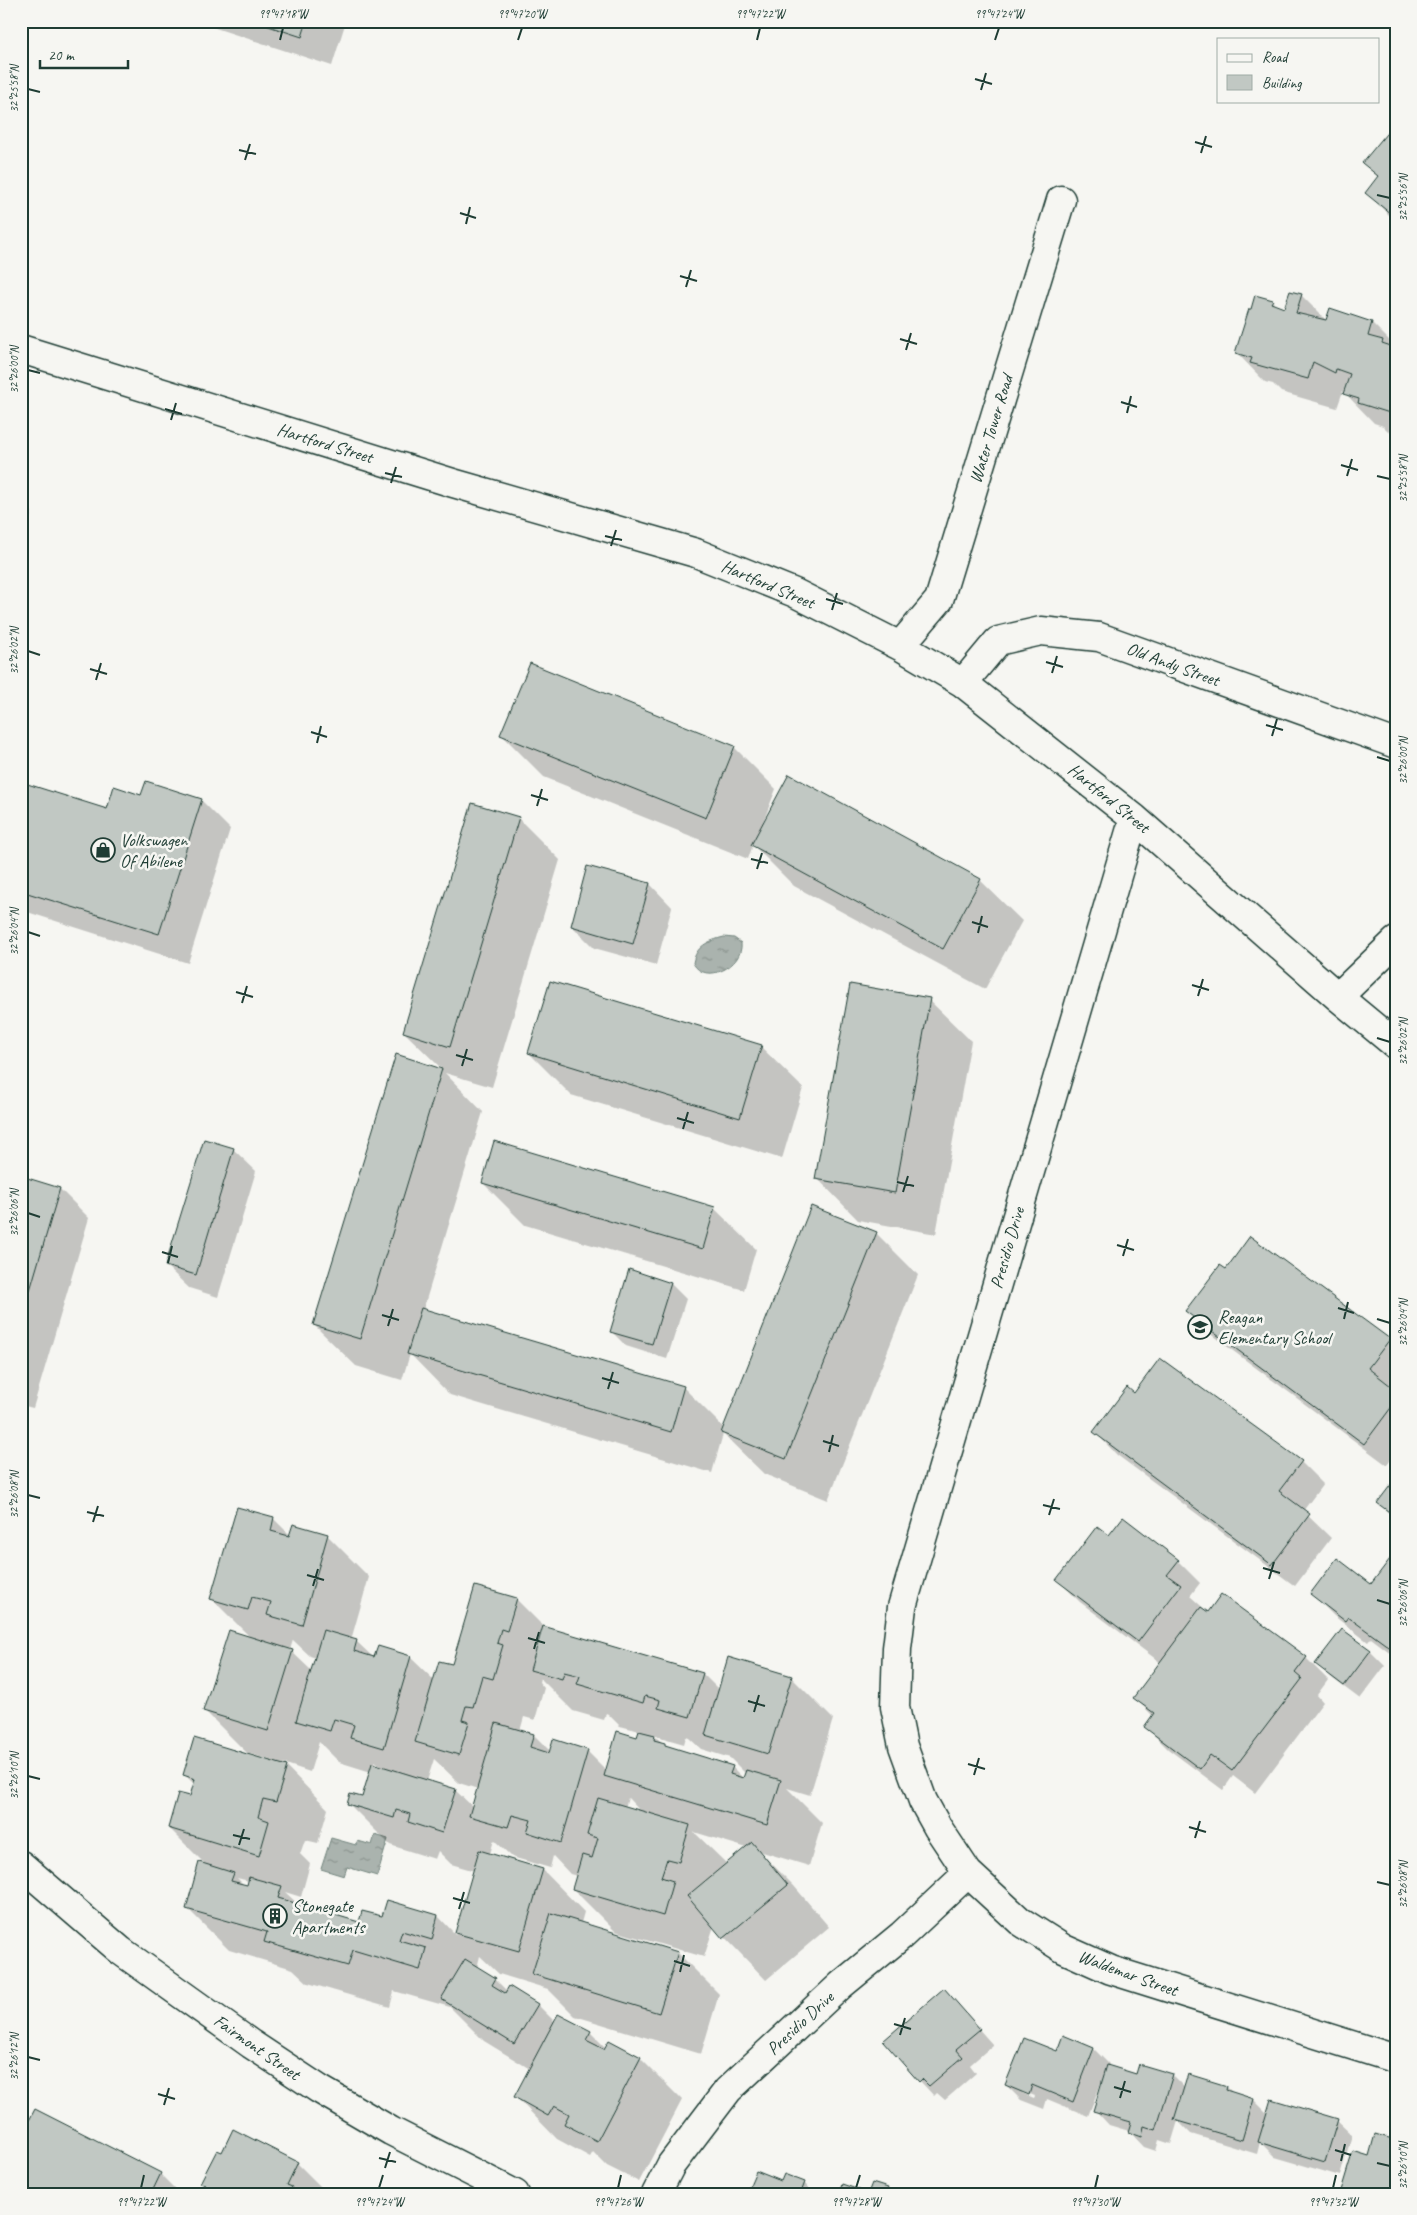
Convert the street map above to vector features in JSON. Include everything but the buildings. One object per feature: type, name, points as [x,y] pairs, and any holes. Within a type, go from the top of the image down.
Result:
[{"type":"street","name":"Water Tower Road","points":[[900,646],[939,600],[1061,200]]},
{"type":"street","name":"Hartford Street","points":[[21,349],[453,483],[696,553],[795,594],[900,646],[963,683],[1134,818],[1338,997],[1396,1045]]},
{"type":"street","name":"Old Andy Street","points":[[963,683],[998,641],[1041,631],[1099,637],[1396,744]]},
{"type":"street","name":"Presidio Drive","points":[[895,1680],[896,1648],[902,1607],[1134,818]]},
{"type":"street","points":[[1338,997],[1396,941]]},
{"type":"street","name":"Waldemar Street","points":[[895,1680],[895,1708],[903,1746],[923,1801],[938,1828],[968,1873],[1020,1921],[1064,1949],[1111,1970],[1396,2059]]},
{"type":"street","name":"Fairmont Street","points":[[21,1865],[121,1951],[296,2074],[391,2131],[515,2194]]},
{"type":"street","name":"Presidio Drive","points":[[656,2194],[671,2165],[728,2090],[841,1985],[902,1935],[968,1873]]},
{"type":"water","points":[[724,937],[734,938],[741,943],[736,959],[730,966],[714,973],[706,973],[699,970],[693,963],[700,948],[713,940]]},
{"type":"water","points":[[375,1835],[388,1839],[377,1876],[347,1867],[344,1876],[321,1869],[331,1838],[356,1845],[358,1841],[372,1845]]},
{"type":"place","name":"Volkswagen Of Abilene","points":[[103,850]]},
{"type":"place","name":"Reagan Elementary School","points":[[1200,1327]]},
{"type":"place","name":"Stonegate Apartments","points":[[275,1916]]}]
